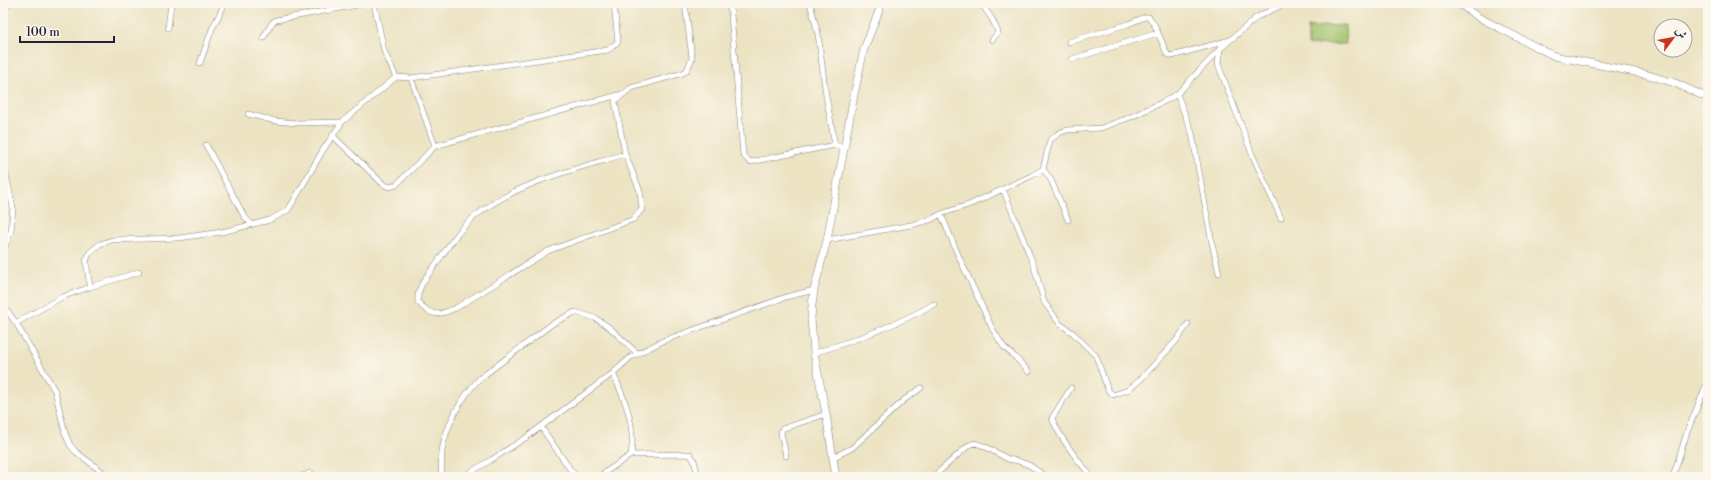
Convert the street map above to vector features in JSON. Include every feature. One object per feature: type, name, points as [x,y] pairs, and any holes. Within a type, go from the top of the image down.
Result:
[{"type":"street","points":[[3,8],[10,3]]},
{"type":"street","points":[[168,28],[171,3]]},
{"type":"street","points":[[200,63],[212,29],[225,3]]},
{"type":"street","points":[[263,38],[272,23],[276,20],[368,3]]},
{"type":"street","points":[[374,3],[384,52],[396,77]]},
{"type":"street","points":[[90,287],[86,261],[90,252],[100,244],[112,240],[186,237],[222,232],[270,220],[288,210],[342,122],[396,77],[411,78],[608,50],[618,42],[614,3]]},
{"type":"street","points":[[625,154],[525,187],[485,209],[461,230],[444,251],[418,292],[418,302],[424,309],[433,314],[442,314],[456,308],[548,252],[634,219],[642,209],[642,201],[625,154],[615,101],[639,85],[683,73],[687,70],[692,58],[685,3]]},
{"type":"street","points":[[730,3],[743,155],[750,162],[835,145],[845,148]]},
{"type":"street","points":[[810,3],[818,34],[826,96],[835,145]]},
{"type":"street","points":[[836,477],[834,457],[814,353],[812,319],[814,290],[827,240],[854,95],[864,50],[882,3]]},
{"type":"street","points":[[981,3],[992,19],[998,32],[992,40]]},
{"type":"street","points":[[1068,220],[1051,180],[1043,169],[1050,140],[1062,132],[1101,128],[1131,117],[1177,94],[1220,49],[1257,17],[1286,3]]},
{"type":"street","points":[[1458,3],[1478,17],[1554,56],[1644,74],[1675,83],[1708,98]]},
{"type":"street","points":[[1069,42],[1128,24],[1145,17],[1149,17],[1155,26],[1167,54],[1172,56],[1231,39]]},
{"type":"street","points":[[1072,59],[1158,33]]},
{"type":"street","points":[[1220,49],[1218,64],[1252,154],[1281,218]]},
{"type":"street","points":[[411,78],[435,146]]},
{"type":"street","points":[[333,136],[389,188],[396,185],[435,146],[625,93]]},
{"type":"street","points":[[1177,94],[1192,133],[1212,243],[1219,272]]},
{"type":"street","points":[[248,114],[276,121],[297,123],[342,122]]},
{"type":"street","points":[[206,145],[244,216],[251,224]]},
{"type":"street","points":[[3,161],[13,208],[11,231],[3,252]]},
{"type":"street","points":[[827,240],[911,225],[930,220],[941,214],[971,204],[1043,169]]},
{"type":"street","points":[[1003,189],[1034,266],[1044,302],[1060,324],[1073,333],[1096,356],[1108,390],[1113,395],[1120,394],[1128,390],[1140,380],[1173,345],[1188,324]]},
{"type":"street","points":[[941,214],[993,330],[1003,346],[1029,372]]},
{"type":"street","points":[[16,323],[56,300],[90,287],[139,272]]},
{"type":"street","points":[[638,354],[609,327],[595,318],[575,312],[552,324],[479,379],[461,401],[450,423],[442,451],[441,477],[456,477],[468,473],[527,437],[613,373],[631,357],[638,354],[665,340],[786,297],[814,290]]},
{"type":"street","points":[[814,353],[865,337],[934,304]]},
{"type":"street","points":[[3,305],[16,323],[55,391],[65,434],[70,445],[76,452],[109,477]]},
{"type":"street","points":[[613,373],[630,417],[633,442],[631,455]]},
{"type":"street","points":[[1673,477],[1687,432],[1708,381]]},
{"type":"street","points":[[834,457],[852,448],[904,400],[921,388]]},
{"type":"street","points":[[1071,388],[1052,418],[1055,426],[1068,446],[1091,477]]},
{"type":"street","points":[[786,456],[781,433],[782,429],[826,414]]},
{"type":"street","points":[[541,427],[572,472],[578,477]]},
{"type":"street","points":[[933,477],[969,445],[975,443],[1008,459],[1023,462],[1047,477]]},
{"type":"street","points":[[598,477],[631,455],[690,454],[694,460],[698,477]]},
{"type":"street","points":[[300,477],[310,473],[316,477]]},
{"type":"green space","points":[[1345,25],[1346,44],[1308,45],[1308,27]]}]
